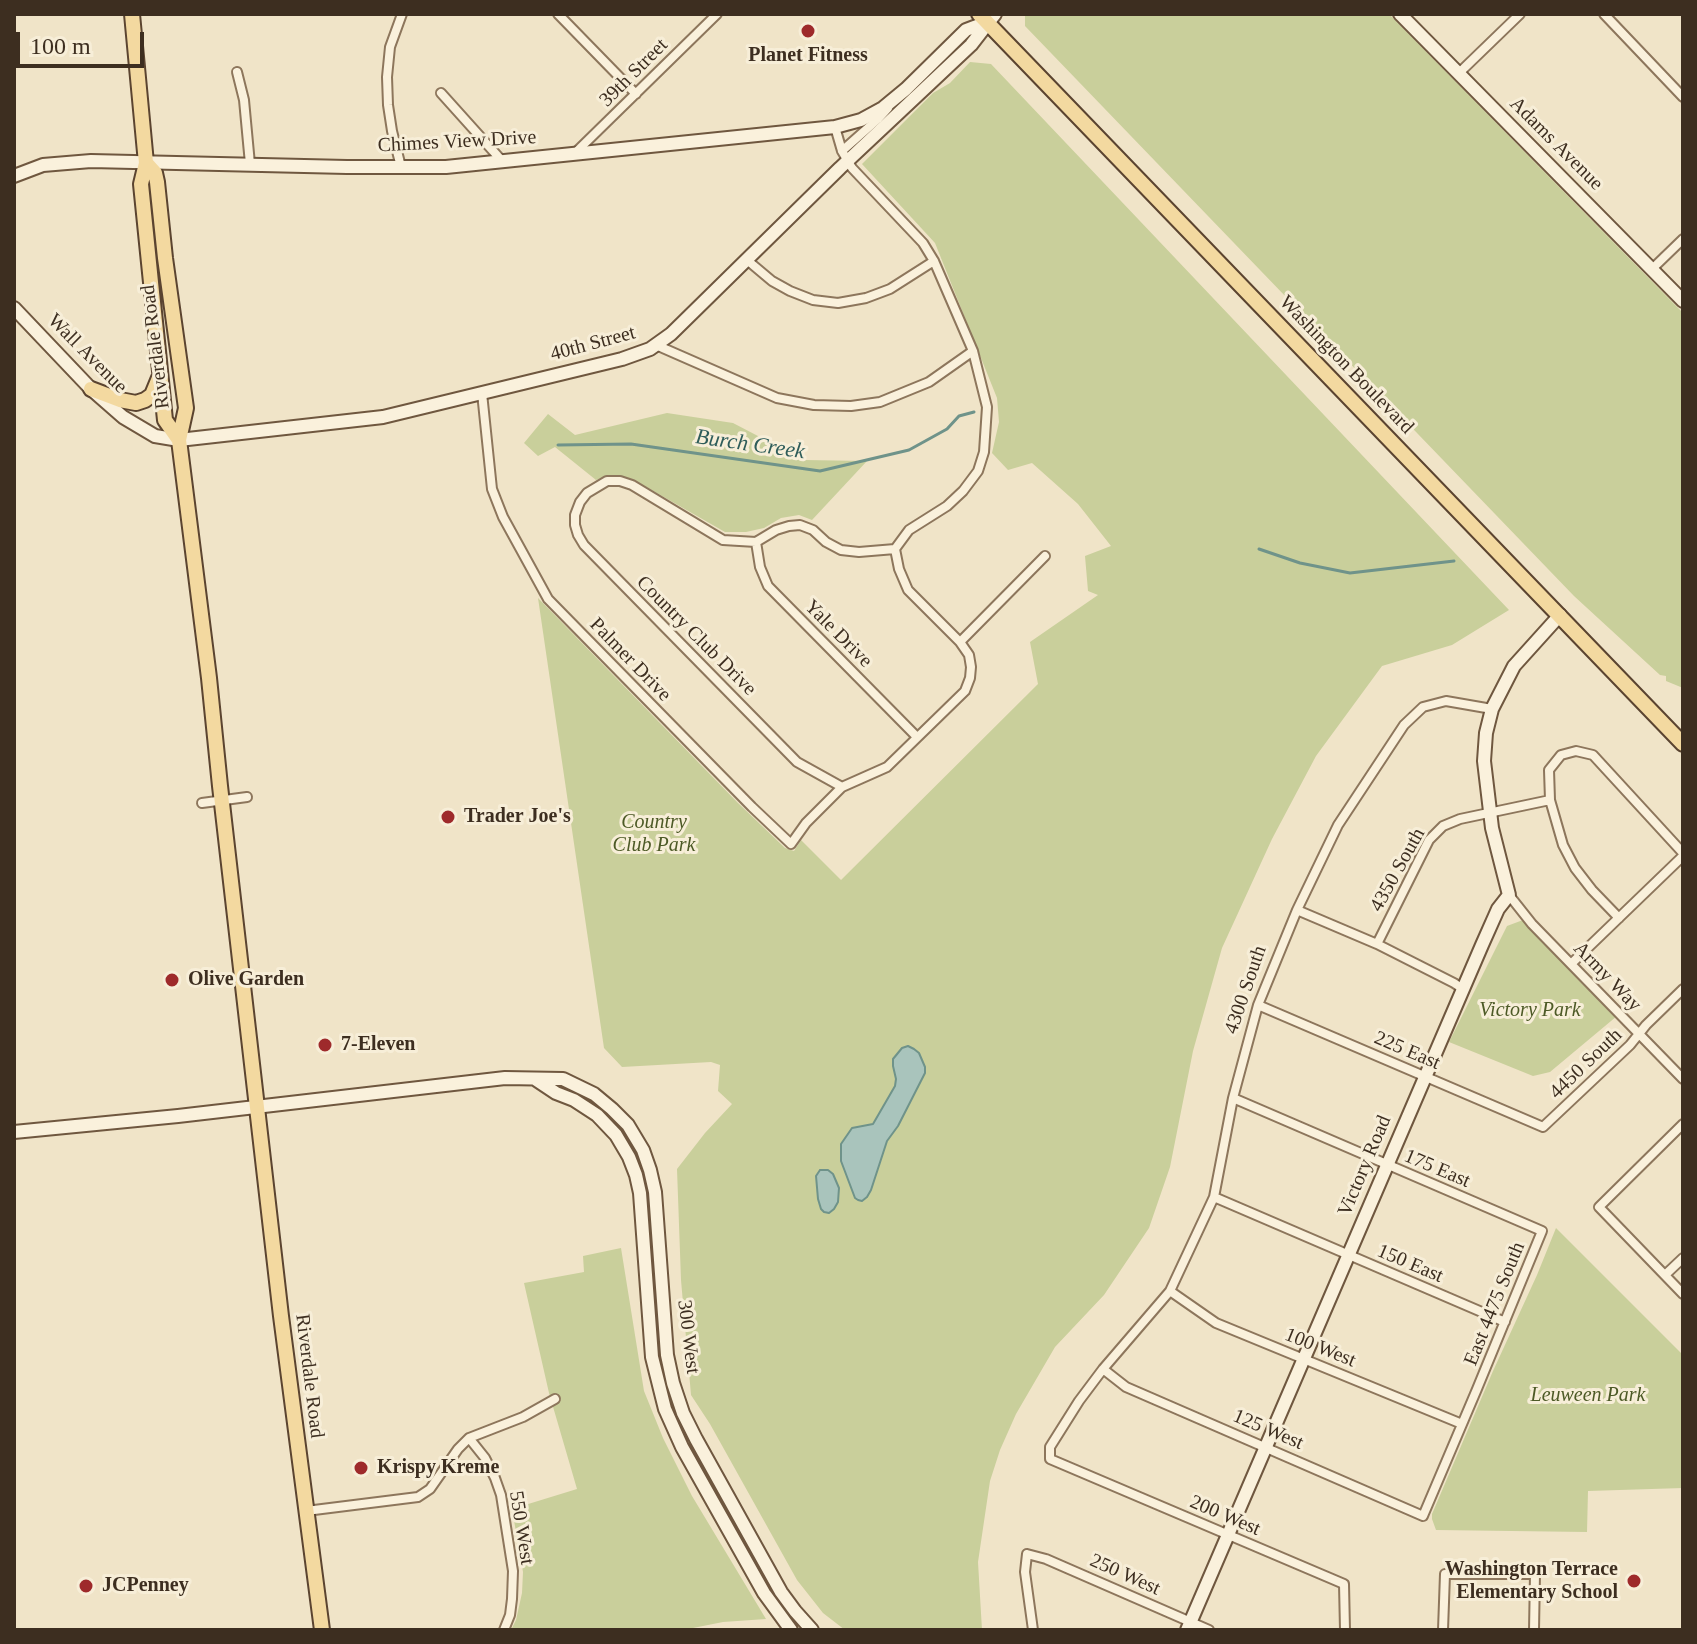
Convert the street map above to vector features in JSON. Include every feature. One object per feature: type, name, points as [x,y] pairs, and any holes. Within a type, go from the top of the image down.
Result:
[{"type":"main road","name":"Riverdale Road","points":[[132,14],[146,163],[141,184],[165,420],[179,440]]},
{"type":"main road","name":"Adams Avenue","points":[[1400,14],[1683,301]]},
{"type":"main road","name":"40th Street","points":[[896,99],[966,30],[987,17]]},
{"type":"main road","name":"40th Street","points":[[179,440],[383,417],[622,359],[656,345],[747,260],[844,156],[971,45],[987,17]]},
{"type":"main road","name":"Washington Boulevard","points":[[987,17],[1683,744]]},
{"type":"main road","name":"Chimes View Drive","points":[[14,176],[59,162],[91,161],[446,167],[835,127],[869,117],[896,99]]},
{"type":"main road","name":"Riverdale Road","points":[[146,163],[155,173],[157,182],[186,408],[179,440]]},
{"type":"main road","name":"Wall Avenue","points":[[14,308],[91,389],[123,417],[155,436],[179,440]]},
{"type":"main road","points":[[91,389],[127,402],[140,402],[152,395],[161,374]]},
{"type":"main road","points":[[179,440],[221,793]]},
{"type":"main road","points":[[1509,895],[1492,828],[1484,761],[1486,733],[1492,709],[1514,666],[1560,615]]},
{"type":"main road","name":"Riverdale Road","points":[[221,793],[322,1630]]},
{"type":"main road","name":"Victory Road","points":[[1188,1626],[1498,909],[1509,895]]},
{"type":"main road","name":"300 West","points":[[14,1132],[505,1078],[563,1079],[594,1094],[623,1120],[643,1150],[654,1185],[667,1355],[679,1404],[777,1585],[812,1630]]},
{"type":"main road","name":"300 West","points":[[535,1079],[597,1115],[616,1135],[629,1157],[639,1187],[651,1349],[663,1401],[678,1437],[712,1500],[768,1600],[791,1630]]},
{"type":"street","points":[[401,167],[388,105],[387,77],[390,47],[402,14]]},
{"type":"street","points":[[558,14],[636,94]]},
{"type":"street","name":"39th Street","points":[[573,154],[717,14]]},
{"type":"street","points":[[1459,73],[1520,14]]},
{"type":"street","points":[[1604,14],[1683,97]]},
{"type":"street","points":[[237,72],[244,100],[250,164]]},
{"type":"street","points":[[441,93],[503,162]]},
{"type":"street","name":"40th Street","points":[[844,156],[896,99]]},
{"type":"street","points":[[835,127],[844,156],[923,243],[934,261],[973,351],[987,407],[984,452],[978,471],[963,491],[947,506],[909,530],[895,549],[908,590],[969,655],[970,678],[965,691],[887,767],[842,787]]},
{"type":"street","points":[[1652,269],[1683,239]]},
{"type":"street","points":[[747,260],[772,281],[790,291],[813,300],[838,303],[866,298],[890,289],[934,261]]},
{"type":"street","points":[[656,345],[777,398],[814,405],[851,406],[880,402],[929,382],[973,351]]},
{"type":"street","name":"Palmer Drive","points":[[482,393],[492,489],[503,517],[548,599],[791,844],[806,823],[842,787]]},
{"type":"street","name":"Country Club Drive","points":[[756,542],[723,540],[632,485],[620,481],[607,481],[587,493],[575,515],[578,535],[584,545],[797,762],[842,787]]},
{"type":"street","points":[[756,542],[776,530],[800,525],[813,530],[841,550],[895,549]]},
{"type":"street","name":"Yale Drive","points":[[756,542],[760,567],[768,586],[917,737]]},
{"type":"street","points":[[960,642],[1045,556]]},
{"type":"street","name":"4300 South","points":[[1050,1459],[1050,1447],[1079,1401],[1170,1291],[1214,1197],[1233,1098],[1258,1005],[1297,910],[1338,825],[1404,725],[1423,707],[1446,701],[1492,709]]},
{"type":"street","points":[[1572,963],[1619,918],[1683,854],[1593,755],[1576,751],[1561,755],[1549,770],[1550,800],[1563,845],[1575,868],[1619,918]]},
{"type":"street","points":[[202,803],[221,793],[247,797]]},
{"type":"street","name":"4350 South","points":[[1377,944],[1429,840],[1443,826],[1460,819],[1550,800]]},
{"type":"street","name":"Army Way","points":[[1509,895],[1532,924],[1683,1079]]},
{"type":"street","points":[[1297,910],[1377,944],[1463,989]]},
{"type":"street","name":"4450 South","points":[[1543,1127],[1630,1045],[1683,989]]},
{"type":"street","name":"225 East","points":[[1258,1005],[1543,1127]]},
{"type":"street","name":"175 East","points":[[1233,1098],[1542,1231]]},
{"type":"street","points":[[1683,1124],[1599,1207],[1683,1294]]},
{"type":"street","name":"150 East","points":[[1214,1197],[1505,1322]]},
{"type":"street","name":"East 4475 South","points":[[1423,1516],[1542,1231]]},
{"type":"street","points":[[1665,1275],[1683,1258]]},
{"type":"street","name":"100 West","points":[[1170,1291],[1216,1323],[1462,1424]]},
{"type":"street","name":"125 West","points":[[1103,1369],[1126,1387],[1423,1516]]},
{"type":"street","points":[[306,1511],[418,1497],[430,1489],[469,1438],[523,1417],[555,1399]]},
{"type":"street","name":"550 West","points":[[469,1438],[490,1468],[501,1495],[513,1571],[510,1615],[504,1630]]},
{"type":"street","name":"200 West","points":[[1050,1459],[1344,1584],[1345,1630]]},
{"type":"street","name":"250 West","points":[[1033,1630],[1025,1572],[1027,1554],[1046,1559],[1188,1626],[1209,1630]]},
{"type":"street","points":[[1443,1630],[1445,1574],[1535,1574],[1534,1630]]},
{"type":"green space","points":[[1025,14],[1389,14],[1683,313],[1683,688],[1666,681],[1666,676],[1660,675],[1574,596],[1025,26]]},
{"type":"green space","name":"Country Club Park","points":[[970,62],[991,64],[1509,610],[1452,645],[1382,666],[1316,756],[1272,839],[1222,948],[1193,1051],[1170,1167],[1149,1228],[1104,1295],[1055,1347],[1016,1414],[1000,1450],[990,1481],[978,1562],[982,1630],[845,1630],[823,1613],[797,1580],[691,1395],[681,1280],[677,1169],[732,1104],[718,1091],[720,1065],[711,1062],[622,1067],[604,1048],[538,598],[785,848],[794,851],[801,840],[841,880],[1038,684],[1030,642],[1098,595],[1088,591],[1085,556],[1111,546],[1078,504],[1032,463],[1008,470],[992,453],[999,422],[997,398],[935,243],[862,164],[933,93],[950,83]]},
{"type":"green space","points":[[667,413],[733,423],[804,460],[867,461],[812,520],[799,515],[781,518],[764,528],[725,532],[634,480],[618,476],[596,480],[555,447],[538,456],[524,443],[548,414],[575,435]]},
{"type":"green space","name":"Victory Park","points":[[1523,920],[1617,1016],[1550,1072],[1533,1076],[1449,1042],[1507,926]]},
{"type":"green space","name":"Leuween Park","points":[[1556,1228],[1683,1355],[1683,1488],[1588,1491],[1587,1532],[1436,1530],[1432,1514]]},
{"type":"green space","points":[[621,1248],[644,1391],[692,1496],[766,1619],[723,1622],[683,1630],[511,1630],[522,1593],[523,1572],[512,1509],[577,1489],[549,1393],[524,1283],[584,1272],[583,1256]]},
{"type":"water","points":[[908,1046],[919,1053],[925,1073],[887,1141],[871,1190],[862,1201],[858,1200],[841,1161],[841,1144],[852,1128],[873,1124],[895,1086],[893,1059],[902,1048]]},
{"type":"water","points":[[820,1170],[833,1174],[839,1188],[838,1202],[829,1213],[821,1209],[818,1199],[816,1176]]},
{"type":"waterway","name":"Burch Creek","points":[[558,445],[631,444],[820,471],[909,450],[947,429],[959,416],[974,412]]},
{"type":"waterway","name":"Burch Creek","points":[[1259,549],[1300,563],[1350,573],[1454,561]]},
{"type":"place","name":"Planet Fitness","points":[[808,31]]},
{"type":"place","name":"Trader Joe's","points":[[448,817]]},
{"type":"place","name":"Olive Garden","points":[[172,980]]},
{"type":"place","name":"7-Eleven","points":[[325,1045]]},
{"type":"place","name":"Krispy Kreme","points":[[361,1468]]},
{"type":"place","name":"Washington Terrace Elementary School","points":[[1634,1581]]},
{"type":"place","name":"JCPenney","points":[[86,1586]]}]
